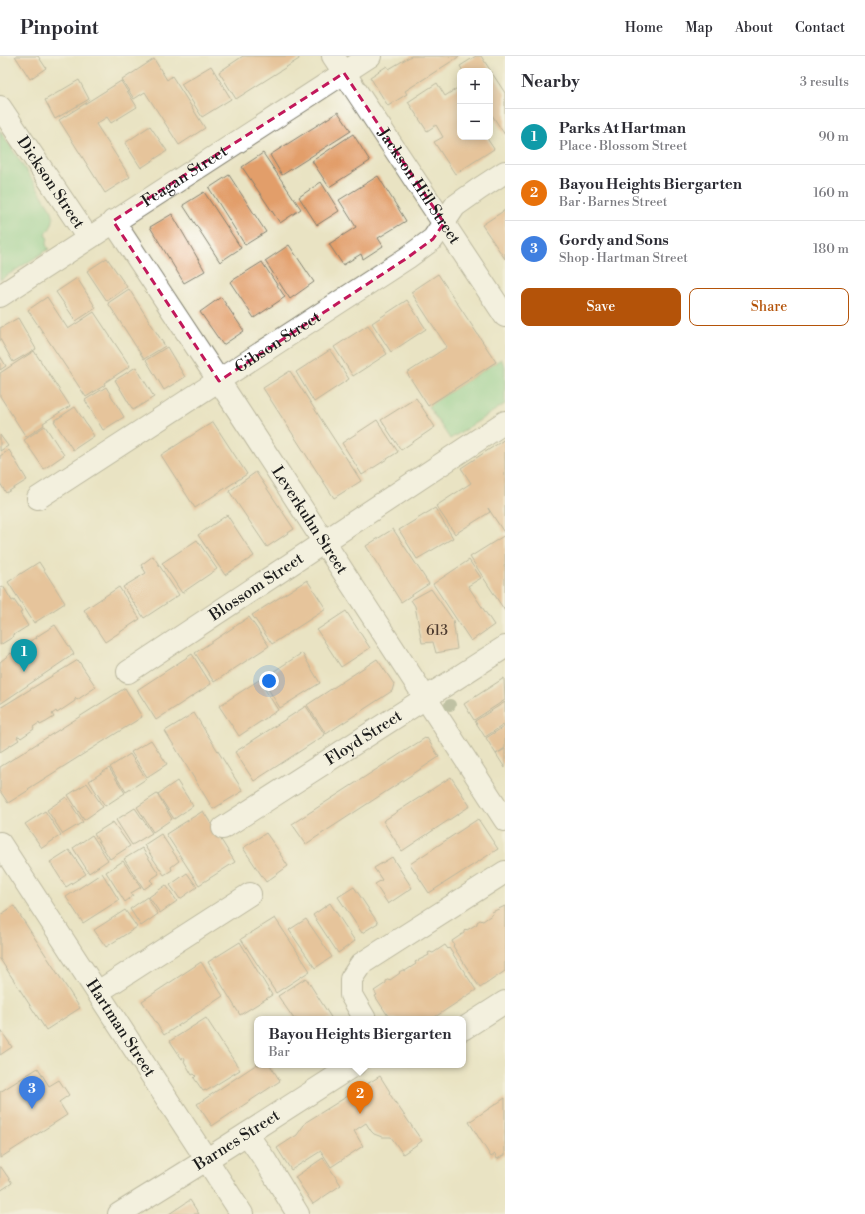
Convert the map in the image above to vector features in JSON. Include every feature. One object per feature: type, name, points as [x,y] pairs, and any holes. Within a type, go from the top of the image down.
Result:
[{"type":"street","name":"Feagan Street","points":[[0,296],[113,221],[338,65],[370,56]]},
{"type":"street","name":"Jackson Hill Street","points":[[338,65],[505,316]]},
{"type":"street","name":"Dickson Street","points":[[0,107],[88,238]]},
{"type":"street","name":"Gibson Street","points":[[38,498],[407,258],[433,239],[455,206],[505,172]]},
{"type":"street","name":"Leverkuhn Street","points":[[113,221],[505,820]]},
{"type":"street","name":"Blossom Street","points":[[128,672],[505,422]]},
{"type":"street","name":"Floyd Street","points":[[223,828],[505,647]]},
{"type":"street","name":"Hartman Street","points":[[0,842],[242,1214]]},
{"type":"street","points":[[363,1016],[351,995],[351,979],[360,964],[505,872]]},
{"type":"street","points":[[98,992],[250,894]]},
{"type":"street","points":[[466,1027],[505,1002]]},
{"type":"street","name":"Barnes Street","points":[[119,1214],[349,1068]]},
{"type":"street","points":[[247,1134],[265,1160],[298,1214]]},
{"type":"street","points":[[259,1153],[255,1167],[286,1214]]},
{"type":"street","points":[[259,1153],[273,1156],[310,1214]]},
{"type":"highlighted area","points":[[344,73],[444,223],[433,239],[407,258],[219,381],[113,221]]},
{"type":"green space","points":[[0,130],[52,211],[53,221],[45,234],[48,239],[46,245],[49,249],[0,280]]},
{"type":"green space","points":[[501,359],[505,366],[505,404],[450,439],[428,406]]},
{"type":"building","points":[[15,56],[38,56],[46,68],[30,79]]},
{"type":"building","points":[[243,56],[298,56],[299,59],[236,99],[219,72]]},
{"type":"building","points":[[411,56],[460,56],[405,91],[407,94],[388,106],[370,77],[387,66],[389,69]]},
{"type":"building","points":[[476,56],[481,56],[489,68],[461,68],[460,66]]},
{"type":"building","points":[[154,59],[167,80],[172,76],[205,128],[179,145],[145,92],[134,99],[122,80]]},
{"type":"building","points":[[211,66],[231,99],[202,117],[181,84]]},
{"type":"building","points":[[493,74],[505,93],[505,135],[493,117]]},
{"type":"building","points":[[79,80],[89,99],[55,119],[45,100]]},
{"type":"building","points":[[121,81],[137,107],[111,123],[107,117],[96,124],[130,177],[105,193],[59,120]]},
{"type":"building","points":[[437,83],[445,96],[457,88],[457,140],[488,140],[494,149],[455,174],[434,142],[443,137],[436,125],[427,131],[408,102]]},
{"type":"building","points":[[338,112],[351,131],[282,175],[270,155]]},
{"type":"building","points":[[150,126],[167,151],[141,168],[125,143]]},
{"type":"building","points":[[353,134],[370,161],[329,187],[312,161]]},
{"type":"building","points":[[263,153],[301,209],[280,223],[242,167]]},
{"type":"building","points":[[229,175],[266,232],[245,245],[209,188]]},
{"type":"building","points":[[378,176],[406,221],[378,238],[383,246],[363,259],[361,254],[343,265],[329,244],[356,227],[339,200]]},
{"type":"building","points":[[321,182],[339,211],[317,225],[299,197]]},
{"type":"building","points":[[204,192],[241,248],[220,262],[183,205]]},
{"type":"building","points":[[505,210],[505,259],[482,225]]},
{"type":"building","points":[[172,214],[205,271],[184,283],[150,227]]},
{"type":"building","points":[[289,245],[314,282],[290,299],[265,261]]},
{"type":"building","points":[[107,258],[127,287],[107,301],[87,271]]},
{"type":"building","points":[[262,262],[285,297],[254,318],[230,282]]},
{"type":"building","points":[[438,274],[496,362],[428,406],[407,373],[447,347],[411,292]]},
{"type":"building","points":[[77,278],[96,308],[76,321],[56,292]]},
{"type":"building","points":[[129,289],[165,346],[144,359],[108,303]]},
{"type":"building","points":[[47,297],[68,329],[94,312],[130,366],[86,397],[28,310]]},
{"type":"building","points":[[221,297],[244,331],[223,345],[200,312]]},
{"type":"building","points":[[407,300],[426,329],[391,352],[372,323]]},
{"type":"building","points":[[18,318],[36,349],[13,362],[0,339],[0,328]]},
{"type":"building","points":[[368,325],[387,354],[353,376],[334,347]]},
{"type":"building","points":[[167,347],[185,377],[164,390],[146,360]]},
{"type":"building","points":[[330,350],[349,379],[314,402],[296,372]]},
{"type":"building","points":[[34,351],[70,406],[43,423],[44,425],[26,437],[0,396],[0,373]]},
{"type":"building","points":[[0,356],[6,366],[0,370]]},
{"type":"building","points":[[136,367],[154,397],[133,410],[115,380]]},
{"type":"building","points":[[290,371],[361,481],[334,498],[263,388]]},
{"type":"building","points":[[106,387],[124,417],[103,430],[85,400]]},
{"type":"building","points":[[416,398],[435,427],[401,450],[381,420]]},
{"type":"building","points":[[75,407],[94,436],[73,450],[54,421]]},
{"type":"building","points":[[377,420],[398,452],[362,475],[342,443]]},
{"type":"building","points":[[213,422],[247,474],[195,508],[161,455]]},
{"type":"building","points":[[45,426],[64,455],[44,469],[24,440]]},
{"type":"building","points":[[0,435],[8,446],[0,451]]},
{"type":"building","points":[[505,439],[505,534],[488,508],[490,512],[455,534],[436,506],[471,483],[461,468]]},
{"type":"building","points":[[9,450],[27,480],[6,493],[0,483],[0,456]]},
{"type":"building","points":[[256,472],[294,529],[267,547],[229,491]]},
{"type":"building","points":[[435,508],[453,538],[417,559],[399,530]]},
{"type":"building","points":[[227,515],[254,556],[225,575],[198,535]]},
{"type":"building","points":[[393,529],[429,584],[401,602],[366,546]]},
{"type":"building","points":[[505,535],[504,565],[505,611],[470,557]]},
{"type":"building","points":[[197,540],[217,569],[182,593],[162,563]]},
{"type":"building","points":[[153,556],[179,595],[144,618],[123,587],[146,573],[141,565]]},
{"type":"building","points":[[469,560],[481,578],[468,586],[494,625],[471,641],[433,584]]},
{"type":"building","points":[[39,562],[65,603],[34,623],[8,582]]},
{"type":"building","points":[[307,580],[326,609],[272,644],[252,615]]},
{"type":"building","points":[[3,586],[12,601],[14,600],[22,612],[20,613],[28,626],[0,645],[0,588]]},
{"type":"building","points":[[119,587],[140,619],[105,642],[84,610]]},
{"type":"building","points":[[431,589],[453,620],[457,649],[436,653],[433,642],[422,643],[415,606],[411,600]]},
{"type":"building","points":[[346,611],[370,648],[341,667],[317,630]]},
{"type":"building","points":[[249,617],[269,646],[214,682],[195,653]]},
{"type":"building","points":[[55,625],[74,654],[0,704],[0,662],[11,653],[13,655],[17,652],[16,650],[35,638],[37,639],[36,637]]},
{"type":"building","points":[[302,653],[320,683],[280,708],[262,679]]},
{"type":"building","points":[[192,654],[211,684],[156,720],[137,690]]},
{"type":"building","points":[[377,659],[394,684],[392,691],[326,734],[307,705]]},
{"type":"building","points":[[78,660],[96,687],[77,700],[76,698],[75,701],[57,713],[56,711],[52,714],[54,717],[40,725],[39,723],[33,727],[34,729],[21,738],[19,736],[17,737],[19,740],[0,752],[0,708]]},
{"type":"building","points":[[504,678],[505,700],[474,720],[464,704]]},
{"type":"building","points":[[259,680],[278,710],[239,736],[219,706]]},
{"type":"building","points":[[125,688],[142,717],[8,803],[0,791],[0,767]]},
{"type":"building","points":[[505,702],[505,724],[485,737],[475,721]]},
{"type":"building","points":[[306,706],[325,735],[254,781],[235,752]]},
{"type":"building","points":[[194,713],[243,791],[213,809],[165,731]]},
{"type":"building","points":[[505,726],[505,748],[496,754],[486,738]]},
{"type":"building","points":[[427,738],[439,757],[306,844],[292,824]]},
{"type":"building","points":[[151,740],[167,764],[147,777],[131,752]]},
{"type":"building","points":[[505,749],[505,768],[496,754]]},
{"type":"building","points":[[130,754],[146,779],[126,792],[110,767]]},
{"type":"building","points":[[109,768],[125,793],[105,806],[89,781]]},
{"type":"building","points":[[451,777],[470,806],[402,851],[383,821]]},
{"type":"building","points":[[177,781],[193,806],[174,819],[158,794]]},
{"type":"building","points":[[87,783],[103,807],[84,820],[68,795]]},
{"type":"building","points":[[157,794],[172,819],[153,832],[137,807]]},
{"type":"building","points":[[66,797],[83,822],[63,834],[47,810]]},
{"type":"building","points":[[135,808],[152,833],[132,845],[116,820]]},
{"type":"building","points":[[45,811],[61,835],[42,848],[25,824]]},
{"type":"building","points":[[203,811],[235,862],[199,885],[166,834]]},
{"type":"building","points":[[478,819],[498,849],[429,893],[410,864]]},
{"type":"building","points":[[113,822],[130,846],[110,859],[94,834]]},
{"type":"building","points":[[266,833],[288,866],[266,882],[243,848]]},
{"type":"building","points":[[161,834],[179,861],[171,867],[172,870],[164,875],[144,845]]},
{"type":"building","points":[[92,835],[108,860],[89,873],[73,848]]},
{"type":"building","points":[[142,848],[159,874],[150,880],[153,883],[144,889],[124,859]]},
{"type":"building","points":[[69,850],[86,874],[66,887],[50,862]]},
{"type":"building","points":[[392,857],[412,888],[388,904],[375,884],[382,880],[374,868]]},
{"type":"building","points":[[123,861],[141,887],[131,893],[133,896],[125,902],[106,872]]},
{"type":"building","points":[[102,873],[119,900],[83,923],[66,897]]},
{"type":"building","points":[[187,873],[197,887],[180,899],[170,885]]},
{"type":"building","points":[[166,885],[177,901],[160,913],[149,897]]},
{"type":"building","points":[[354,887],[378,923],[362,933],[338,897]]},
{"type":"building","points":[[147,897],[158,914],[141,926],[130,909]]},
{"type":"building","points":[[330,903],[355,941],[338,953],[313,915]]},
{"type":"building","points":[[14,906],[80,1008],[46,1030],[0,959],[0,915]]},
{"type":"building","points":[[505,906],[505,971],[480,988],[453,946],[452,941],[464,933],[466,929],[467,930],[477,924],[480,920],[483,921],[493,914],[492,912]]},
{"type":"building","points":[[125,910],[137,927],[106,947],[94,930]]},
{"type":"building","points":[[275,918],[310,971],[276,993],[241,939]]},
{"type":"building","points":[[306,919],[332,957],[315,968],[289,930]]},
{"type":"building","points":[[240,942],[272,995],[240,1015],[208,962]]},
{"type":"building","points":[[445,945],[448,949],[449,948],[476,990],[437,1016],[388,1016],[375,996],[377,995],[374,991],[386,983],[386,981],[400,973],[399,972],[403,970],[405,971],[416,964],[415,962],[429,955],[428,953],[433,953]]},
{"type":"building","points":[[201,962],[223,996],[164,1035],[142,1001]]},
{"type":"building","points":[[306,978],[330,1016],[292,1016],[278,996]]},
{"type":"building","points":[[206,1018],[240,1070],[206,1091],[203,1091],[194,1078],[196,1076],[194,1074],[192,1075],[184,1061],[184,1058],[182,1059],[170,1041]]},
{"type":"building","points":[[0,1029],[12,1047],[0,1055]]},
{"type":"building","points":[[254,1066],[254,1068],[272,1068],[280,1081],[212,1126],[197,1104]]},
{"type":"building","points":[[38,1068],[49,1086],[59,1080],[69,1095],[59,1102],[67,1115],[0,1158],[0,1092]]},
{"type":"building","points":[[380,1076],[390,1092],[389,1093],[422,1141],[403,1154],[391,1137],[382,1137],[374,1134],[366,1123],[354,1131],[363,1146],[331,1167],[321,1151],[291,1170],[277,1148],[297,1135],[306,1122]]},
{"type":"building","points":[[505,1098],[505,1155],[497,1159],[495,1154],[491,1157],[469,1122]]},
{"type":"building","points":[[323,1158],[341,1185],[313,1204],[295,1177]]},
{"type":"building","points":[[0,1167],[12,1183],[0,1191]]},
{"type":"building","points":[[190,1200],[199,1214],[169,1214]]},
{"type":"place","name":"Parks At Hartman","points":[[24,672]]},
{"type":"place","name":"Gordy and Sons","points":[[32,1109]]},
{"type":"place","name":"Bayou Heights Biergarten","points":[[360,1114]]}]
